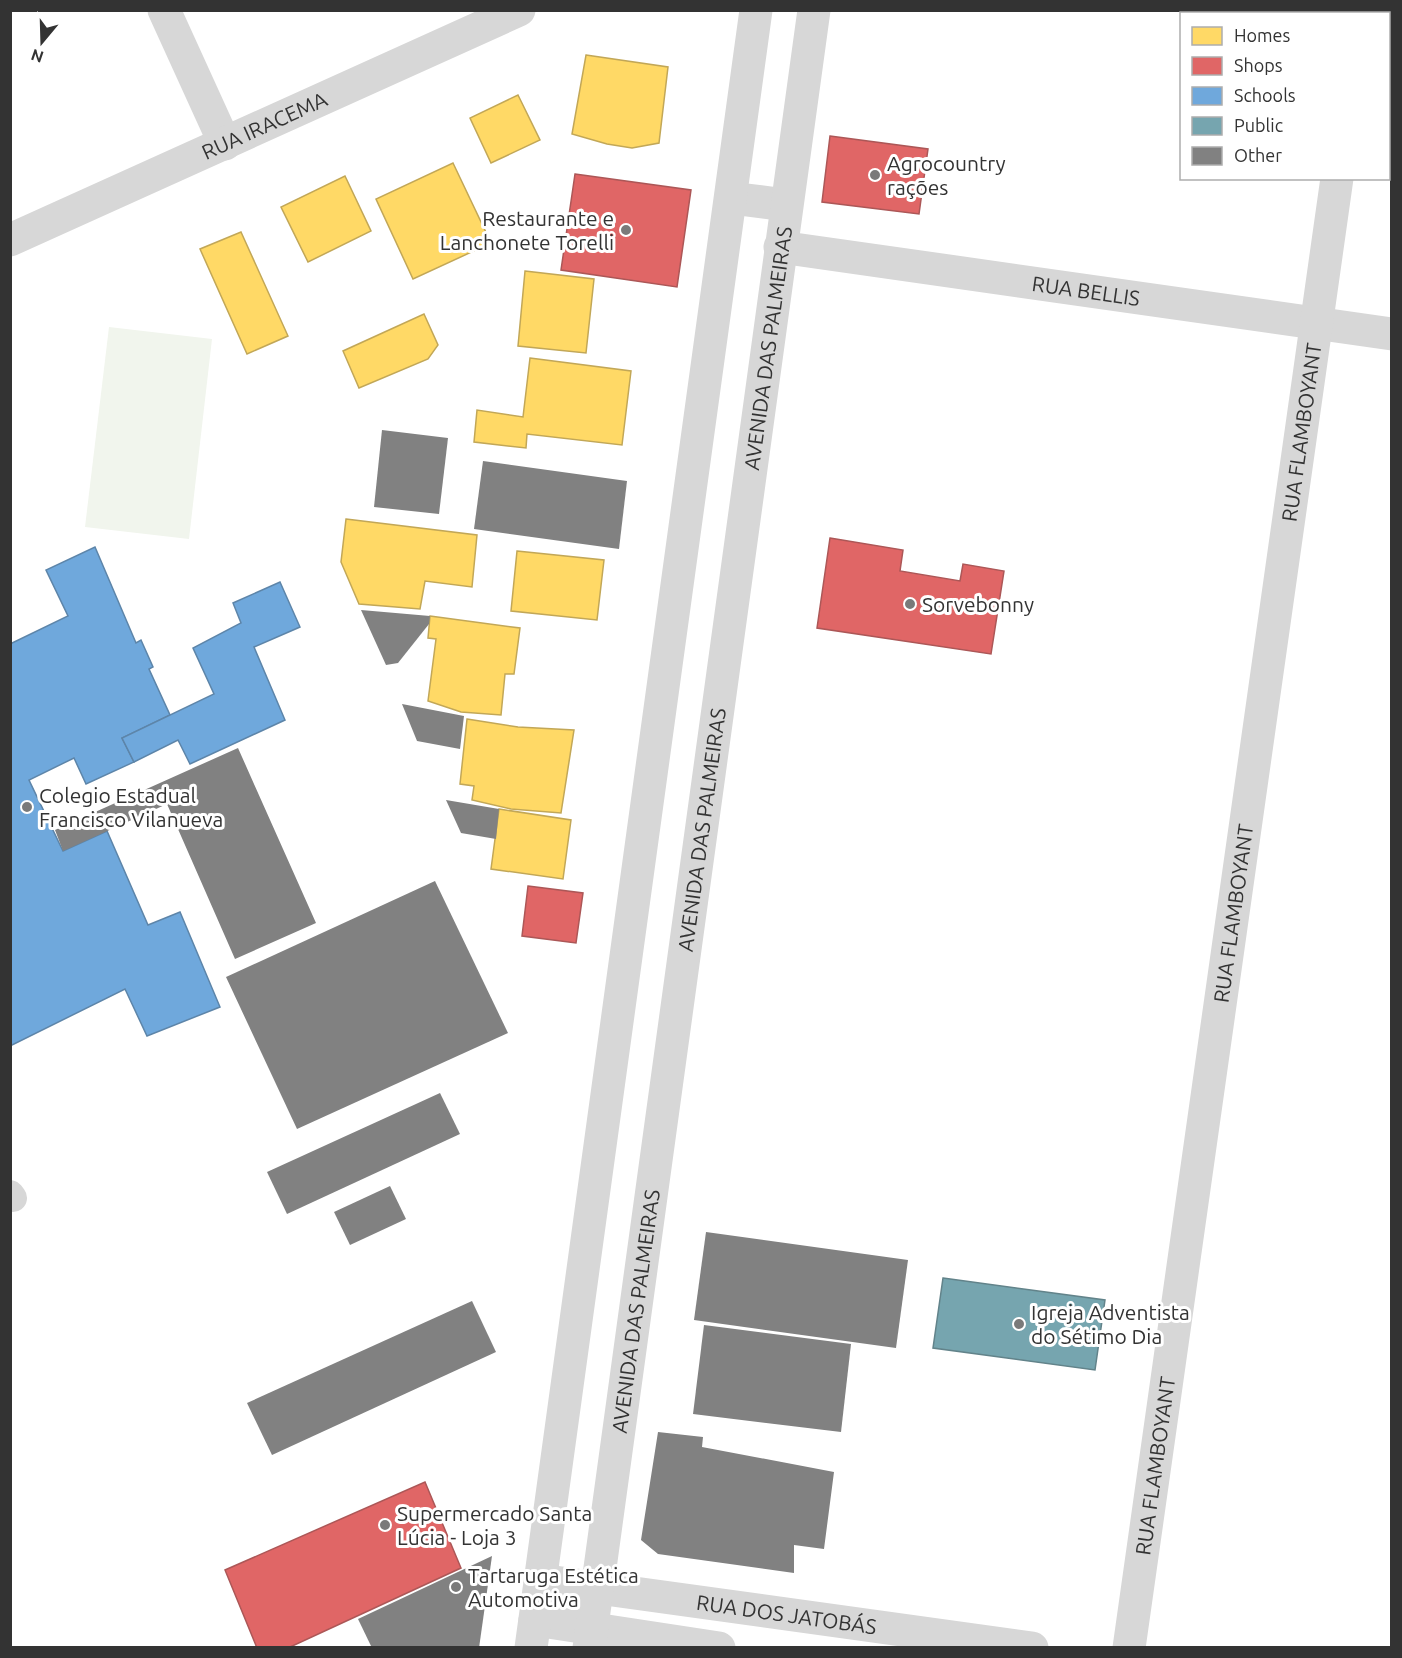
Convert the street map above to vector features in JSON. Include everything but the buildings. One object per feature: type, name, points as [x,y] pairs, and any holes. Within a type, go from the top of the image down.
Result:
[{"type":"street","points":[[164,10],[225,144]]},
{"type":"street","name":"RUA IRACEMA","points":[[10,240],[519,10]]},
{"type":"street","points":[[533,1634],[756,10]]},
{"type":"street","name":"AVENIDA DAS PALMEIRAS","points":[[591,1638],[814,10]]},
{"type":"street","name":"RUA FLAMBOYANT","points":[[1129,1647],[1337,180]]},
{"type":"street","points":[[731,198],[786,205]]},
{"type":"street","name":"RUA BELLIS","points":[[780,247],[1392,334]]},
{"type":"street","name":"RUA DOS JATOBÁS","points":[[540,1580],[1032,1647]]},
{"type":"street","name":"RUA DOS JATOBÁS","points":[[533,1634],[719,1647]]},
{"type":"shaded area","points":[[109,327],[212,339],[189,539],[85,527]]},
{"type":"place","name":"Agrocountry rações","points":[[875,175]]},
{"type":"place","name":"Restaurante e Lanchonete Torelli","points":[[626,230]]},
{"type":"place","name":"Sorvebonny","points":[[910,604]]},
{"type":"place","name":"Colegio Estadual Francisco Vilanueva","points":[[27,807]]},
{"type":"place","name":"Igreja Adventista do Sétimo Dia","points":[[1019,1324]]},
{"type":"place","name":"Supermercado Santa Lúcia - Loja 3","points":[[385,1525]]},
{"type":"place","name":"Tartaruga Estética Automotiva","points":[[456,1587]]}]
